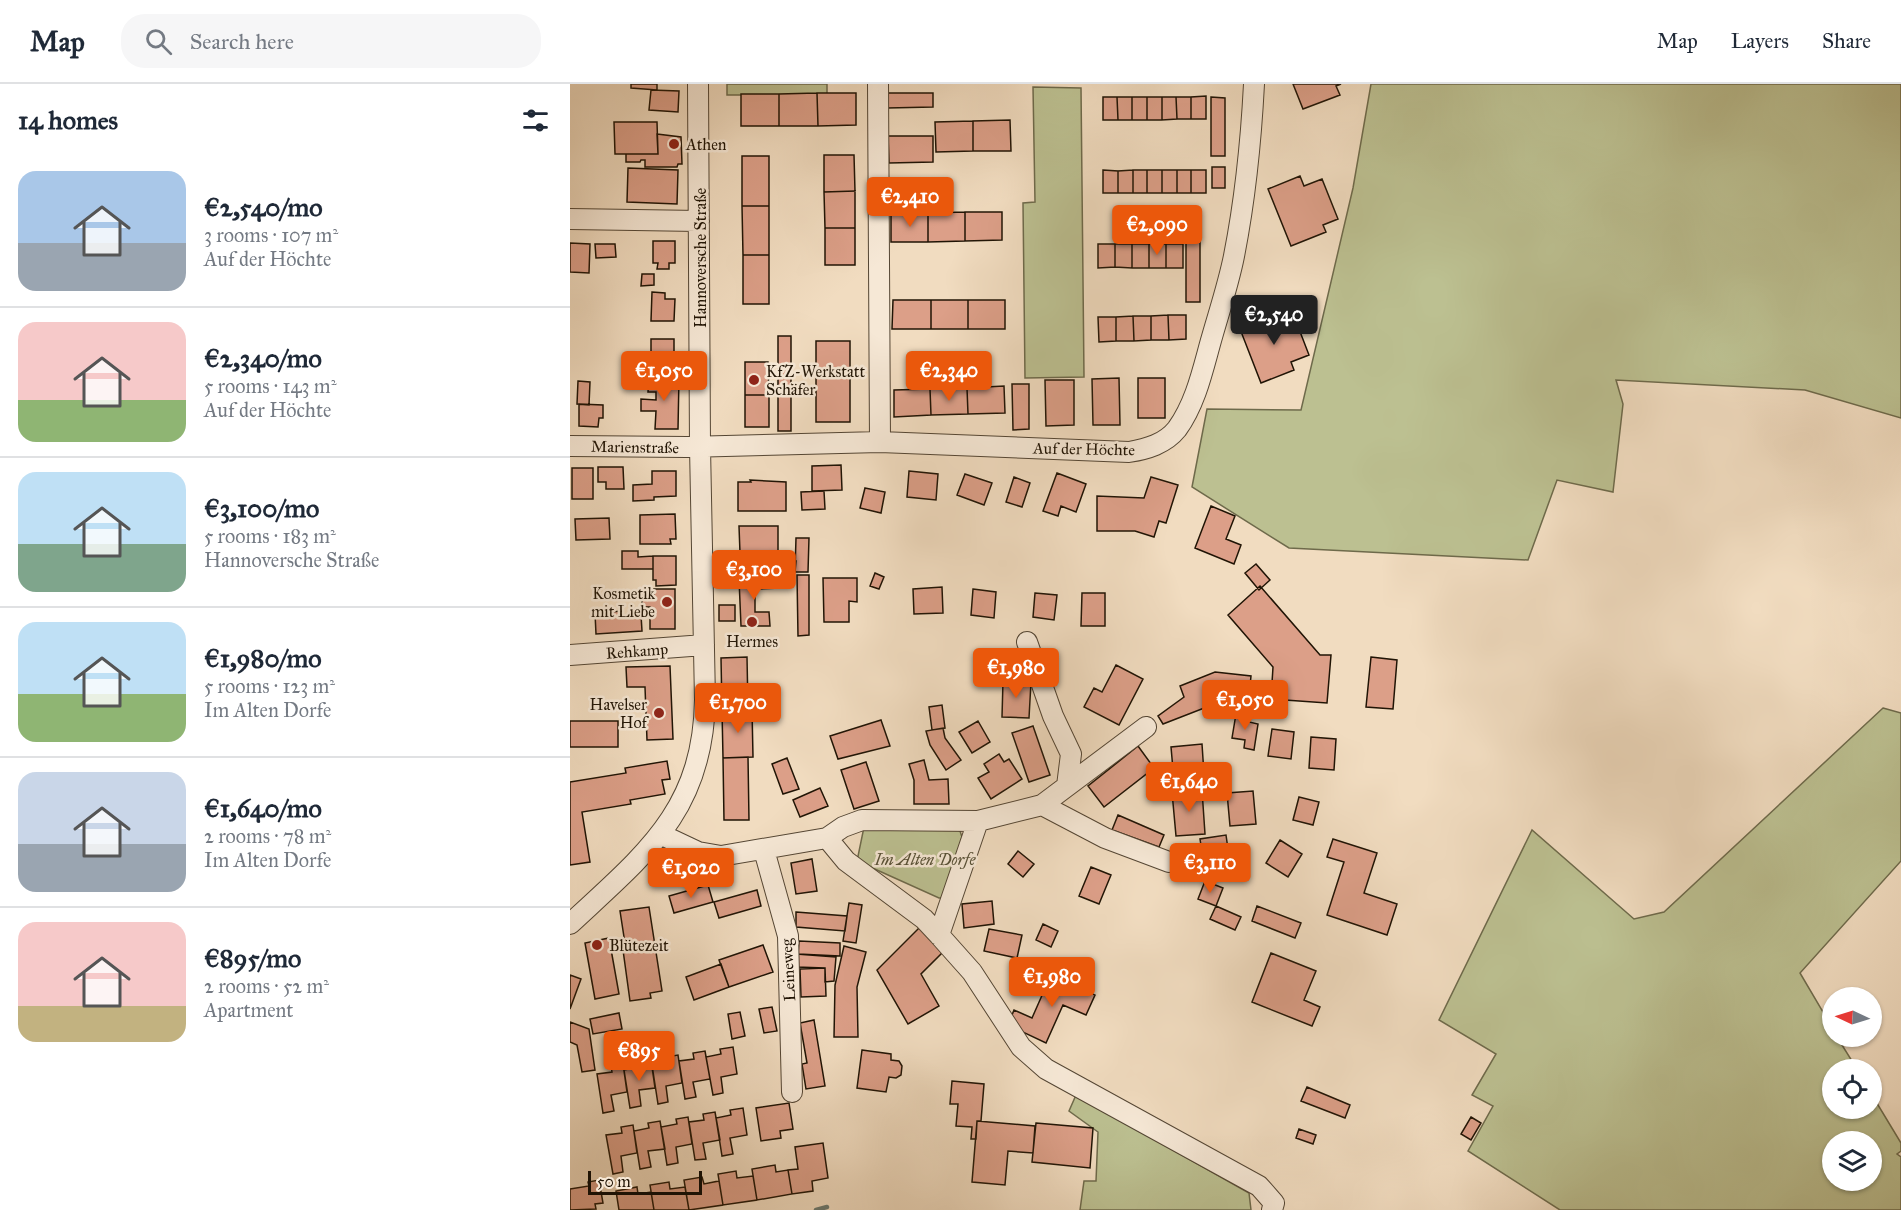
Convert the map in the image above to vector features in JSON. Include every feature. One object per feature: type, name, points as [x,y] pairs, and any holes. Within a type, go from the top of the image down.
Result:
[{"type":"street","name":"Hannoversche Straße","points":[[570,924],[662,835],[687,793],[703,741],[705,707],[700,447],[698,84]]},
{"type":"street","points":[[878,84],[880,442]]},
{"type":"street","name":"Auf der Höchte","points":[[700,447],[880,442],[1129,452],[1145,450],[1161,443],[1175,431],[1188,412],[1234,258],[1249,160],[1254,84]]},
{"type":"street","points":[[570,219],[699,221]]},
{"type":"street","name":"Marienstraße","points":[[570,446],[700,447]]},
{"type":"street","points":[[1027,642],[1053,716],[1071,754],[1067,786]]},
{"type":"street","name":"Rehkamp","points":[[570,656],[704,645]]},
{"type":"street","points":[[662,835],[698,852],[721,856],[827,838],[843,827],[862,820],[978,821],[1042,805],[1146,727]]},
{"type":"street","points":[[1042,805],[1105,838],[1168,862]]},
{"type":"street","points":[[939,935],[978,821]]},
{"type":"street","points":[[827,838],[846,861],[924,919],[972,972],[1021,1047],[1046,1069],[1259,1186],[1274,1203],[1272,1210]]},
{"type":"street","name":"Leineweg","points":[[764,850],[788,936],[792,1092]]},
{"type":"green space","points":[[727,84],[827,84],[827,95],[727,95]]},
{"type":"green space","points":[[1371,84],[1901,84],[1901,418],[1805,390],[1616,380],[1623,404],[1613,492],[1557,480],[1528,560],[1289,548],[1192,487],[1207,409],[1301,410],[1353,188]]},
{"type":"green space","points":[[1033,87],[1081,88],[1084,377],[1025,378],[1023,203],[1035,202]]},
{"type":"green space","points":[[1883,708],[1901,713],[1901,861],[1800,973],[1822,1010],[1822,1047],[1843,1047],[1851,1059],[1822,1059],[1822,1119],[1882,1119],[1882,1112],[1901,1143],[1901,1151],[1897,1154],[1901,1157],[1901,1210],[1560,1210],[1468,1151],[1493,1106],[1472,1095],[1496,1054],[1439,1020],[1532,830],[1634,919],[1664,912]]},
{"type":"green space","name":"Im Alten Dorfe","points":[[864,827],[956,829],[960,831],[962,837],[947,895],[939,898],[857,861]]},
{"type":"green space","points":[[1076,1095],[1249,1193],[1251,1210],[1080,1210],[1084,1181],[1096,1181],[1098,1132],[1069,1111]]},
{"type":"building","points":[[631,84],[657,84],[657,90],[631,88]]},
{"type":"building","points":[[1293,84],[1341,84],[1336,86],[1340,95],[1303,109]]},
{"type":"building","points":[[651,90],[679,91],[678,112],[649,110]]},
{"type":"building","points":[[817,93],[856,93],[856,125],[818,126]]},
{"type":"building","points":[[817,93],[818,126],[779,126],[779,94]]},
{"type":"building","points":[[887,93],[933,93],[933,107],[887,108]]},
{"type":"building","points":[[741,94],[779,94],[779,126],[741,126]]},
{"type":"building","points":[[1206,96],[1206,119],[1191,119],[1191,97]]},
{"type":"building","points":[[1103,97],[1117,97],[1118,120],[1103,120]]},
{"type":"building","points":[[1117,97],[1132,97],[1132,120],[1118,120]]},
{"type":"building","points":[[1132,97],[1147,97],[1147,120],[1132,120]]},
{"type":"building","points":[[1147,97],[1162,97],[1162,120],[1147,120]]},
{"type":"building","points":[[1162,97],[1176,97],[1177,119],[1162,120]]},
{"type":"building","points":[[1176,97],[1191,97],[1191,119],[1177,119]]},
{"type":"building","points":[[1211,97],[1225,98],[1225,156],[1211,156]]},
{"type":"building","points":[[1010,120],[1011,151],[973,151],[973,121]]},
{"type":"building","points":[[973,121],[973,151],[936,152],[935,122]]},
{"type":"building","points":[[614,122],[657,122],[658,154],[615,154]]},
{"type":"building","points":[[657,134],[681,137],[682,164],[678,164],[677,167],[645,167],[645,160],[626,162],[626,154],[658,154]]},
{"type":"building","points":[[888,136],[933,136],[933,162],[889,163]]},
{"type":"building","points":[[824,155],[854,155],[855,191],[824,192]]},
{"type":"building","points":[[742,156],[769,156],[769,206],[742,206]]},
{"type":"building","points":[[1212,167],[1225,167],[1225,188],[1212,188]]},
{"type":"building","points":[[628,168],[678,170],[677,204],[627,202]]},
{"type":"building","points":[[1103,170],[1118,171],[1118,193],[1103,193]]},
{"type":"building","points":[[1133,170],[1147,170],[1147,193],[1133,193]]},
{"type":"building","points":[[1133,170],[1133,193],[1118,193],[1118,171]]},
{"type":"building","points":[[1147,170],[1162,170],[1162,193],[1147,193]]},
{"type":"building","points":[[1162,170],[1177,170],[1177,193],[1162,193]]},
{"type":"building","points":[[1177,170],[1191,170],[1191,193],[1177,193]]},
{"type":"building","points":[[1191,170],[1206,170],[1206,193],[1191,193]]},
{"type":"building","points":[[1300,176],[1304,186],[1322,179],[1338,219],[1323,225],[1326,232],[1291,246],[1268,189]]},
{"type":"building","points":[[889,181],[933,181],[934,196],[890,197]]},
{"type":"building","points":[[855,191],[855,228],[825,228],[824,192]]},
{"type":"building","points":[[742,206],[769,206],[769,255],[743,255]]},
{"type":"building","points":[[965,212],[1002,212],[1002,240],[965,241]]},
{"type":"building","points":[[965,212],[965,241],[928,242],[928,213]]},
{"type":"building","points":[[928,213],[928,242],[891,242],[891,214]]},
{"type":"building","points":[[825,228],[855,228],[855,265],[825,265]]},
{"type":"building","points":[[1186,235],[1200,235],[1200,302],[1186,302]]},
{"type":"building","points":[[653,241],[675,241],[675,263],[669,263],[669,269],[657,269],[658,263],[653,263]]},
{"type":"building","points":[[570,243],[590,244],[589,273],[570,272]]},
{"type":"building","points":[[595,244],[615,244],[616,257],[596,258]]},
{"type":"building","points":[[1098,244],[1115,244],[1115,267],[1098,268]]},
{"type":"building","points":[[1115,244],[1132,244],[1132,268],[1115,267]]},
{"type":"building","points":[[1132,244],[1149,244],[1149,268],[1132,268]]},
{"type":"building","points":[[1149,244],[1166,244],[1166,268],[1149,268]]},
{"type":"building","points":[[1166,244],[1183,244],[1183,268],[1166,268]]},
{"type":"building","points":[[743,255],[769,255],[769,304],[743,304]]},
{"type":"building","points":[[642,274],[654,274],[654,285],[641,286]]},
{"type":"building","points":[[652,292],[665,293],[665,299],[675,299],[674,321],[651,321]]},
{"type":"building","points":[[893,300],[931,300],[931,329],[892,329]]},
{"type":"building","points":[[931,300],[968,300],[968,329],[931,329]]},
{"type":"building","points":[[968,300],[1005,300],[1005,329],[968,329]]},
{"type":"building","points":[[1168,315],[1169,340],[1151,340],[1151,316]]},
{"type":"building","points":[[1168,315],[1186,315],[1186,339],[1169,340]]},
{"type":"building","points":[[1274,315],[1277,323],[1294,316],[1309,355],[1291,362],[1294,370],[1261,383],[1240,329]]},
{"type":"building","points":[[1133,316],[1134,341],[1116,341],[1116,317]]},
{"type":"building","points":[[1133,316],[1151,316],[1151,340],[1134,341]]},
{"type":"building","points":[[1098,317],[1116,317],[1116,341],[1099,342]]},
{"type":"building","points":[[778,336],[791,336],[791,431],[778,431]]},
{"type":"building","points":[[651,339],[674,339],[674,360],[651,360]]},
{"type":"building","points":[[816,341],[850,341],[850,422],[816,422]]},
{"type":"building","points":[[745,362],[768,362],[769,395],[745,395]]},
{"type":"building","points":[[649,376],[679,377],[678,429],[655,429],[656,411],[641,411],[641,399],[656,400],[656,392],[648,392]]},
{"type":"building","points":[[1119,378],[1120,425],[1093,425],[1092,379]]},
{"type":"building","points":[[1138,378],[1165,378],[1165,418],[1138,418]]},
{"type":"building","points":[[1045,380],[1074,380],[1074,425],[1046,426]]},
{"type":"building","points":[[578,381],[590,382],[589,405],[577,404]]},
{"type":"building","points":[[1012,384],[1029,384],[1029,429],[1013,430]]},
{"type":"building","points":[[1004,386],[1005,413],[968,414],[967,388]]},
{"type":"building","points":[[967,388],[968,414],[931,415],[930,389]]},
{"type":"building","points":[[930,389],[931,415],[894,417],[894,390]]},
{"type":"building","points":[[745,395],[769,395],[769,427],[745,427]]},
{"type":"building","points":[[579,404],[603,405],[603,418],[599,418],[598,427],[579,426]]},
{"type":"building","points":[[841,465],[842,490],[812,491],[812,466]]},
{"type":"building","points":[[598,467],[623,467],[624,489],[606,489],[606,482],[598,482]]},
{"type":"building","points":[[572,468],[593,468],[593,499],[572,499]]},
{"type":"building","points":[[652,471],[676,471],[676,496],[633,501],[633,485],[652,484]]},
{"type":"building","points":[[909,471],[938,474],[936,500],[907,497]]},
{"type":"building","points":[[1057,473],[1086,484],[1076,512],[1061,506],[1058,516],[1043,511]]},
{"type":"building","points":[[965,474],[992,483],[984,505],[957,495]]},
{"type":"building","points":[[1014,477],[1030,483],[1022,507],[1006,502]]},
{"type":"building","points":[[1151,477],[1178,485],[1166,523],[1159,521],[1154,537],[1135,531],[1097,531],[1097,496],[1144,498]]},
{"type":"building","points":[[750,480],[786,482],[786,511],[738,511],[738,482],[751,482]]},
{"type":"building","points":[[865,488],[885,492],[881,513],[860,508]]},
{"type":"building","points":[[824,491],[825,509],[802,510],[801,492]]},
{"type":"building","points":[[1211,506],[1235,516],[1226,539],[1241,545],[1234,564],[1195,548]]},
{"type":"building","points":[[675,514],[676,539],[670,539],[671,544],[640,544],[640,515]]},
{"type":"building","points":[[609,518],[610,539],[576,540],[575,519]]},
{"type":"building","points":[[739,526],[778,526],[778,553],[740,553]]},
{"type":"building","points":[[796,538],[809,538],[808,572],[795,572]]},
{"type":"building","points":[[622,551],[638,551],[638,557],[653,556],[653,569],[622,569]]},
{"type":"building","points":[[653,556],[676,556],[676,585],[656,586],[656,580],[653,580]]},
{"type":"building","points":[[784,561],[796,561],[795,572],[784,572]]},
{"type":"building","points":[[1256,564],[1270,580],[1259,590],[1245,573]]},
{"type":"building","points":[[875,573],[884,577],[879,589],[870,586]]},
{"type":"building","points":[[797,575],[809,575],[809,635],[798,636]]},
{"type":"building","points":[[780,578],[780,588],[755,589],[755,612],[769,612],[770,626],[741,626],[739,579]]},
{"type":"building","points":[[823,578],[857,578],[857,602],[849,601],[849,622],[824,622]]},
{"type":"building","points":[[1260,586],[1320,655],[1331,655],[1327,703],[1271,699],[1273,667],[1228,615]]},
{"type":"building","points":[[942,587],[943,613],[914,614],[913,589]]},
{"type":"building","points":[[654,589],[675,589],[675,629],[650,629],[650,607],[642,607],[642,595],[654,595]]},
{"type":"building","points":[[973,589],[996,592],[994,618],[971,615]]},
{"type":"building","points":[[1035,593],[1057,595],[1054,620],[1033,617]]},
{"type":"building","points":[[1082,593],[1105,593],[1105,626],[1081,626]]},
{"type":"building","points":[[719,605],[735,605],[735,621],[719,621]]},
{"type":"building","points":[[623,611],[623,616],[641,615],[642,631],[596,634],[595,613]]},
{"type":"building","points":[[747,657],[748,709],[722,710],[721,658]]},
{"type":"building","points":[[1371,657],[1397,660],[1393,709],[1366,707]]},
{"type":"building","points":[[1116,665],[1143,679],[1119,725],[1084,707],[1094,688],[1102,692]]},
{"type":"building","name":"Havelser Hof","points":[[670,666],[673,739],[647,740],[645,687],[627,687],[626,667]]},
{"type":"building","points":[[1215,672],[1251,676],[1248,706],[1217,703],[1163,724],[1158,716],[1184,697],[1180,686]]},
{"type":"building","points":[[1003,681],[1031,682],[1029,718],[1002,717]]},
{"type":"building","points":[[942,705],[945,728],[932,730],[929,707]]},
{"type":"building","points":[[752,709],[753,757],[723,758],[722,710]]},
{"type":"building","points":[[1236,714],[1249,717],[1249,722],[1258,724],[1254,750],[1244,748],[1245,740],[1232,738]]},
{"type":"building","points":[[881,720],[890,746],[838,759],[830,736]]},
{"type":"building","points":[[570,721],[618,721],[618,747],[570,747]]},
{"type":"building","points":[[978,721],[990,742],[972,753],[959,732]]},
{"type":"building","points":[[1033,726],[1050,775],[1029,782],[1012,733]]},
{"type":"building","points":[[943,728],[945,738],[961,760],[946,770],[930,745],[926,731]]},
{"type":"building","points":[[1272,729],[1294,732],[1291,759],[1268,756]]},
{"type":"building","points":[[1311,737],[1336,739],[1334,770],[1309,768]]},
{"type":"building","points":[[1202,744],[1205,789],[1175,792],[1171,747]]},
{"type":"building","points":[[1138,746],[1154,768],[1104,807],[1088,786]]},
{"type":"building","points":[[999,754],[1004,762],[1009,759],[1022,779],[991,799],[978,778],[989,772],[984,764]]},
{"type":"building","points":[[748,757],[749,820],[724,820],[723,758]]},
{"type":"building","points":[[787,758],[799,789],[783,794],[772,764]]},
{"type":"building","points":[[924,760],[929,780],[948,779],[949,804],[914,804],[914,780],[909,764]]},
{"type":"building","points":[[667,761],[670,779],[662,780],[665,794],[630,800],[631,804],[582,812],[590,862],[570,865],[570,782],[626,773],[625,768]]},
{"type":"building","points":[[866,762],[879,801],[854,809],[841,770]]},
{"type":"building","points":[[820,788],[828,806],[800,817],[793,800]]},
{"type":"building","points":[[1202,790],[1205,834],[1176,836],[1172,792]]},
{"type":"building","points":[[1253,791],[1256,824],[1230,826],[1227,793]]},
{"type":"building","points":[[1299,797],[1319,802],[1313,825],[1293,820]]},
{"type":"building","points":[[1118,815],[1164,835],[1159,847],[1112,830]]},
{"type":"building","points":[[1226,835],[1228,849],[1202,852],[1200,839]]},
{"type":"building","points":[[1333,839],[1377,853],[1364,893],[1397,904],[1387,935],[1327,915],[1344,862],[1327,857]]},
{"type":"building","points":[[1280,840],[1302,854],[1288,877],[1266,863]]},
{"type":"building","points":[[1018,851],[1034,864],[1023,877],[1008,864]]},
{"type":"building","points":[[812,859],[817,891],[796,894],[791,863]]},
{"type":"building","points":[[1091,867],[1111,875],[1099,904],[1079,896]]},
{"type":"building","points":[[1205,881],[1223,888],[1216,906],[1198,899]]},
{"type":"building","points":[[708,885],[713,902],[674,913],[669,896]]},
{"type":"building","points":[[757,890],[761,906],[719,918],[714,902]]},
{"type":"building","points":[[992,901],[994,924],[964,928],[962,904]]},
{"type":"building","points":[[849,903],[862,905],[856,943],[843,941]]},
{"type":"building","points":[[1216,906],[1241,917],[1235,930],[1210,919]]},
{"type":"building","points":[[1257,906],[1301,923],[1295,938],[1252,921]]},
{"type":"building","points":[[649,907],[662,991],[650,993],[651,998],[630,1001],[620,911]]},
{"type":"building","points":[[796,912],[847,916],[845,931],[796,927]]},
{"type":"building","points":[[1043,924],[1058,931],[1051,947],[1036,940]]},
{"type":"building","points":[[921,926],[945,950],[921,974],[939,1006],[908,1024],[877,970]]},
{"type":"building","points":[[989,929],[1022,935],[1017,958],[984,951]]},
{"type":"building","points":[[609,938],[619,994],[595,999],[585,943]]},
{"type":"building","points":[[799,941],[840,943],[840,956],[798,954]]},
{"type":"building","points":[[763,945],[773,972],[729,987],[719,960]]},
{"type":"building","points":[[844,946],[866,952],[857,987],[858,1037],[834,1037],[835,985]]},
{"type":"building","points":[[1271,953],[1316,971],[1304,1000],[1320,1007],[1312,1026],[1252,1002]]},
{"type":"building","points":[[796,954],[836,957],[834,981],[825,982],[825,968],[796,967]]},
{"type":"building","points":[[721,964],[729,987],[694,1000],[686,977]]},
{"type":"building","points":[[825,968],[826,996],[801,997],[800,969]]},
{"type":"building","points":[[570,975],[581,979],[570,1009]]},
{"type":"building","points":[[1051,975],[1095,995],[1086,1015],[1063,1005],[1046,1043],[1008,1025],[1014,1010],[1032,1018]]},
{"type":"building","points":[[772,1007],[777,1031],[764,1033],[759,1009]]},
{"type":"building","points":[[740,1012],[745,1036],[732,1039],[728,1014]]},
{"type":"building","points":[[619,1013],[622,1029],[593,1034],[590,1019]]},
{"type":"building","points":[[814,1020],[825,1086],[806,1089],[802,1064],[807,1063],[800,1023]]},
{"type":"building","points":[[570,1022],[589,1029],[595,1070],[582,1072],[577,1045],[570,1042]]},
{"type":"building","points":[[733,1047],[737,1074],[721,1077],[723,1093],[713,1095],[706,1057],[721,1054],[720,1049]]},
{"type":"building","points":[[862,1050],[891,1054],[891,1060],[899,1061],[902,1066],[901,1075],[896,1078],[889,1077],[886,1092],[857,1088]]},
{"type":"building","points":[[705,1051],[710,1079],[693,1082],[696,1097],[685,1099],[679,1061],[694,1059],[693,1053]]},
{"type":"building","points":[[678,1055],[682,1083],[666,1086],[668,1102],[658,1104],[652,1065],[667,1063],[666,1057]]},
{"type":"building","points":[[651,1060],[655,1088],[639,1090],[641,1106],[630,1108],[624,1070],[639,1067],[639,1062]]},
{"type":"building","points":[[623,1064],[627,1092],[611,1095],[614,1111],[603,1113],[597,1074],[612,1072],[611,1066]]},
{"type":"building","points":[[952,1081],[984,1084],[981,1121],[977,1121],[976,1139],[971,1139],[972,1127],[956,1126],[958,1104],[950,1104]]},
{"type":"building","points":[[1307,1087],[1350,1105],[1345,1118],[1301,1101]]},
{"type":"building","points":[[789,1103],[793,1129],[780,1131],[781,1138],[761,1141],[756,1108]]},
{"type":"building","points":[[743,1108],[747,1135],[730,1138],[733,1154],[722,1156],[716,1118],[731,1115],[730,1110]]},
{"type":"building","points":[[715,1112],[720,1140],[703,1143],[706,1159],[695,1160],[689,1122],[704,1120],[703,1114]]},
{"type":"building","points":[[688,1117],[692,1144],[676,1147],[678,1163],[667,1165],[661,1127],[677,1124],[676,1119]]},
{"type":"building","points":[[1471,1117],[1481,1123],[1471,1140],[1461,1134]]},
{"type":"building","points":[[660,1121],[665,1149],[648,1151],[651,1167],[640,1169],[634,1131],[649,1128],[648,1123]]},
{"type":"building","points":[[977,1121],[1035,1126],[1033,1153],[1008,1151],[1005,1185],[972,1182]]},
{"type":"building","points":[[1036,1123],[1093,1128],[1090,1168],[1032,1162]]},
{"type":"building","points":[[633,1125],[637,1153],[621,1156],[623,1172],[613,1174],[606,1135],[622,1133],[621,1127]]},
{"type":"building","points":[[1299,1129],[1316,1135],[1313,1144],[1296,1138]]},
{"type":"building","points":[[823,1143],[828,1178],[812,1181],[813,1191],[792,1194],[788,1170],[798,1169],[795,1147]]},
{"type":"building","points":[[775,1165],[776,1172],[788,1170],[792,1194],[757,1200],[752,1169]]},
{"type":"building","points":[[736,1171],[737,1178],[753,1176],[757,1200],[723,1205],[718,1174]]},
{"type":"building","points":[[702,1177],[704,1184],[719,1181],[723,1205],[689,1210],[684,1180]]},
{"type":"building","points":[[599,1180],[603,1203],[595,1204],[596,1209],[570,1210],[570,1189],[589,1186],[588,1182]]},
{"type":"building","points":[[669,1182],[670,1189],[685,1187],[689,1210],[654,1210],[650,1185]]},
{"type":"building","points":[[637,1187],[638,1194],[651,1192],[654,1210],[619,1210],[616,1191]]},
{"type":"waterway","points":[[816,1210],[827,1207]]},
{"type":"place","name":"Athen","points":[[674,144]]},
{"type":"place","name":"KfZ-Werkstatt Schäfer","points":[[754,380]]},
{"type":"place","name":"Kosmetik mit Liebe","points":[[667,602]]},
{"type":"place","name":"Hermes","points":[[752,622]]},
{"type":"place","name":"Havelser Hof","points":[[659,713]]},
{"type":"place","name":"Blütezeit","points":[[597,945]]}]
